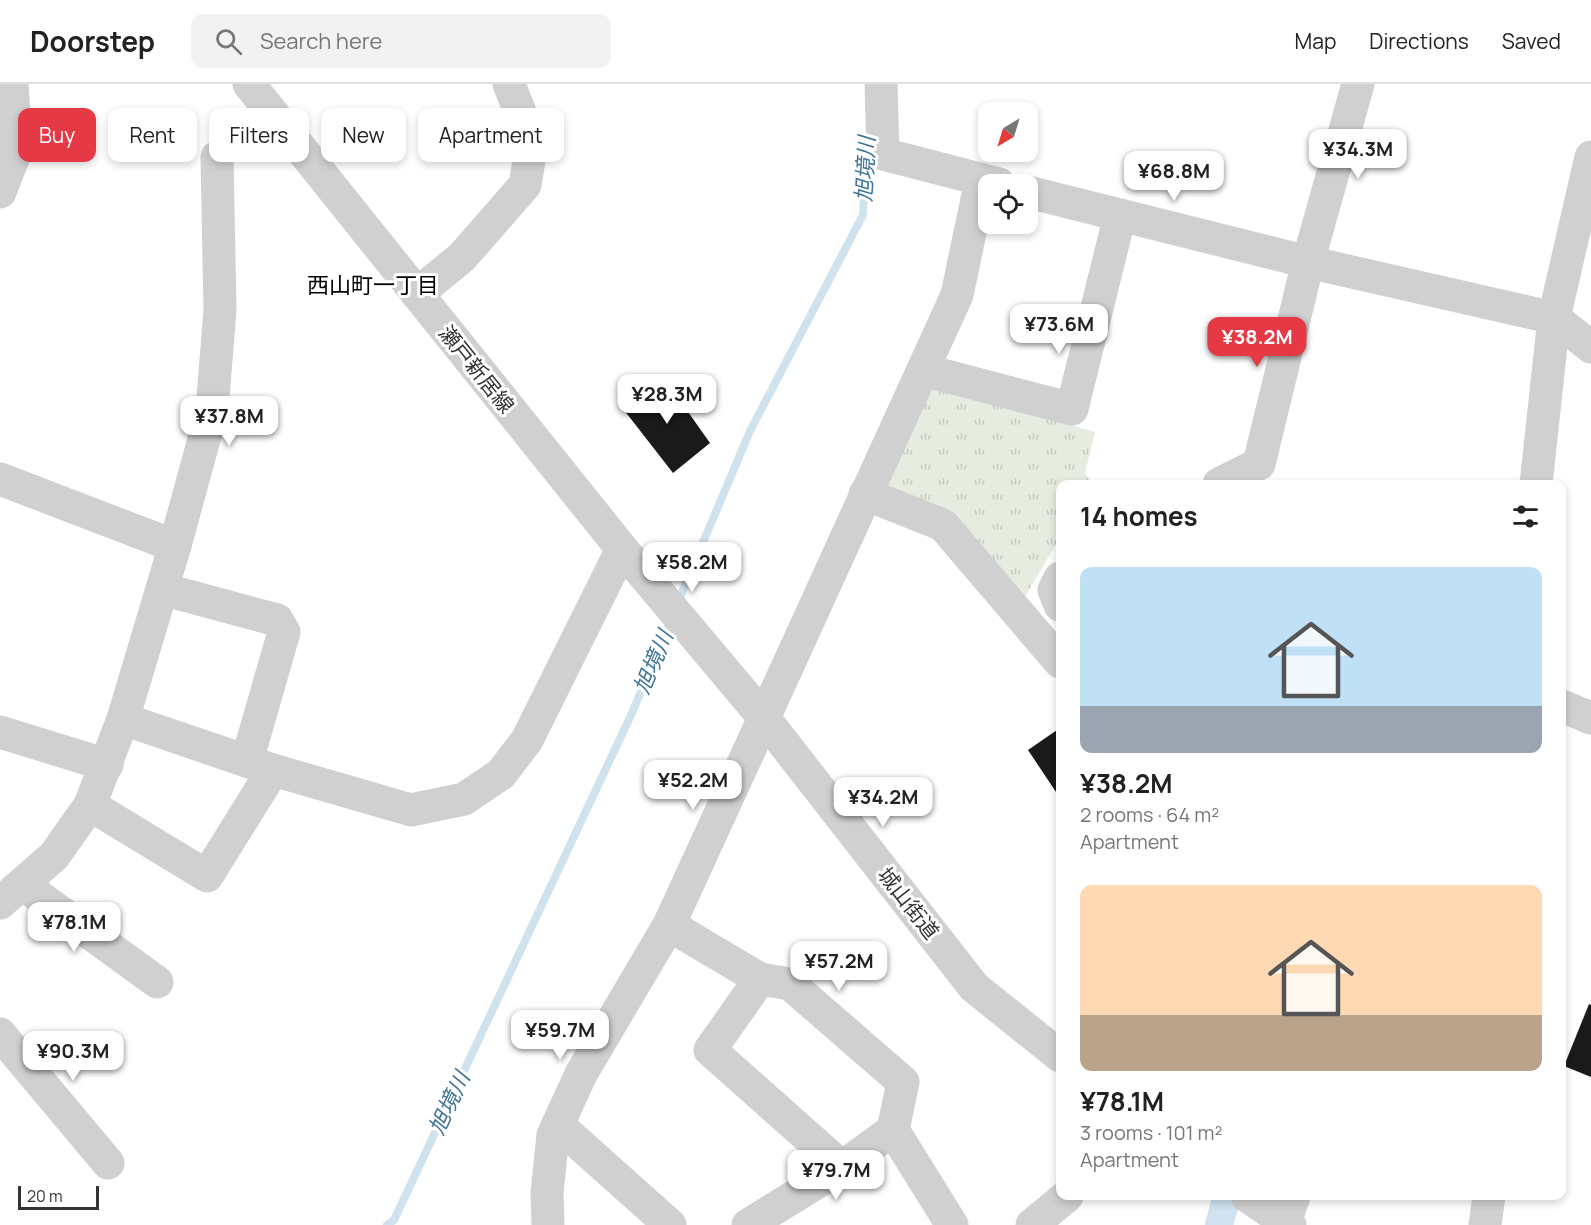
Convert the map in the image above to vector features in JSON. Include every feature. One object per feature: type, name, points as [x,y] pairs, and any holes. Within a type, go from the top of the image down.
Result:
[{"type":"street","points":[[0,192],[16,151],[12,84]]},
{"type":"street","name":"瀬戸新居線","points":[[249,84],[622,549],[684,622]]},
{"type":"street","points":[[417,294],[462,257],[525,185],[532,143],[509,84]]},
{"type":"street","points":[[881,84],[883,154],[978,179]]},
{"type":"street","points":[[1227,480],[1260,464],[1308,262],[1358,84]]},
{"type":"street","points":[[1536,480],[1554,318],[1591,157]]},
{"type":"street","points":[[156,982],[11,893],[54,856],[90,805],[123,719],[175,546],[212,410],[220,310],[218,162]]},
{"type":"street","points":[[1038,194],[1308,262],[1554,318],[1591,347]]},
{"type":"street","points":[[923,370],[1071,409],[1120,215]]},
{"type":"street","points":[[548,1225],[553,1135],[581,1074],[669,925],[957,295],[978,223]]},
{"type":"street","points":[[0,479],[175,546]]},
{"type":"street","points":[[865,494],[943,525],[1056,657]]},
{"type":"street","points":[[123,719],[260,765],[411,810],[464,799],[501,774],[527,740],[622,549]]},
{"type":"street","points":[[90,805],[207,876],[260,765],[284,632],[277,620],[162,589]]},
{"type":"street","name":"城山街道","points":[[684,622],[764,718],[974,987],[1056,1053]]},
{"type":"street","points":[[1566,708],[1591,718]]},
{"type":"street","points":[[0,732],[107,765]]},
{"type":"street","points":[[669,925],[760,979],[790,984],[903,1082],[893,1130],[842,1167],[748,1225]]},
{"type":"street","points":[[760,979],[710,1050],[842,1167]]},
{"type":"street","points":[[0,1034],[108,1163]]},
{"type":"street","points":[[558,1125],[670,1225]]},
{"type":"street","points":[[893,1130],[952,1225]]},
{"type":"street","points":[[1032,1225],[1062,1200]]},
{"type":"street","points":[[1485,1225],[1488,1200]]},
{"type":"green space","points":[[923,382],[1095,432],[1085,473],[1089,480],[1056,480],[1056,545],[1023,600],[878,489]]},
{"type":"building","points":[[662,375],[710,443],[673,473],[624,410]]},
{"type":"building","points":[[1056,731],[1056,792],[1028,750]]},
{"type":"building","points":[[1589,1004],[1591,1005],[1591,1077],[1566,1067],[1566,1061]]},
{"type":"waterway","name":"旭境川","points":[[677,604],[750,431],[863,215],[867,137]]},
{"type":"waterway","name":"旭境川","points":[[387,1225],[394,1220],[632,713],[671,619]]},
{"type":"waterway","points":[[1219,1225],[1226,1200]]},
{"type":"district","name":"西山町一丁目","points":[[373,285]]}]
